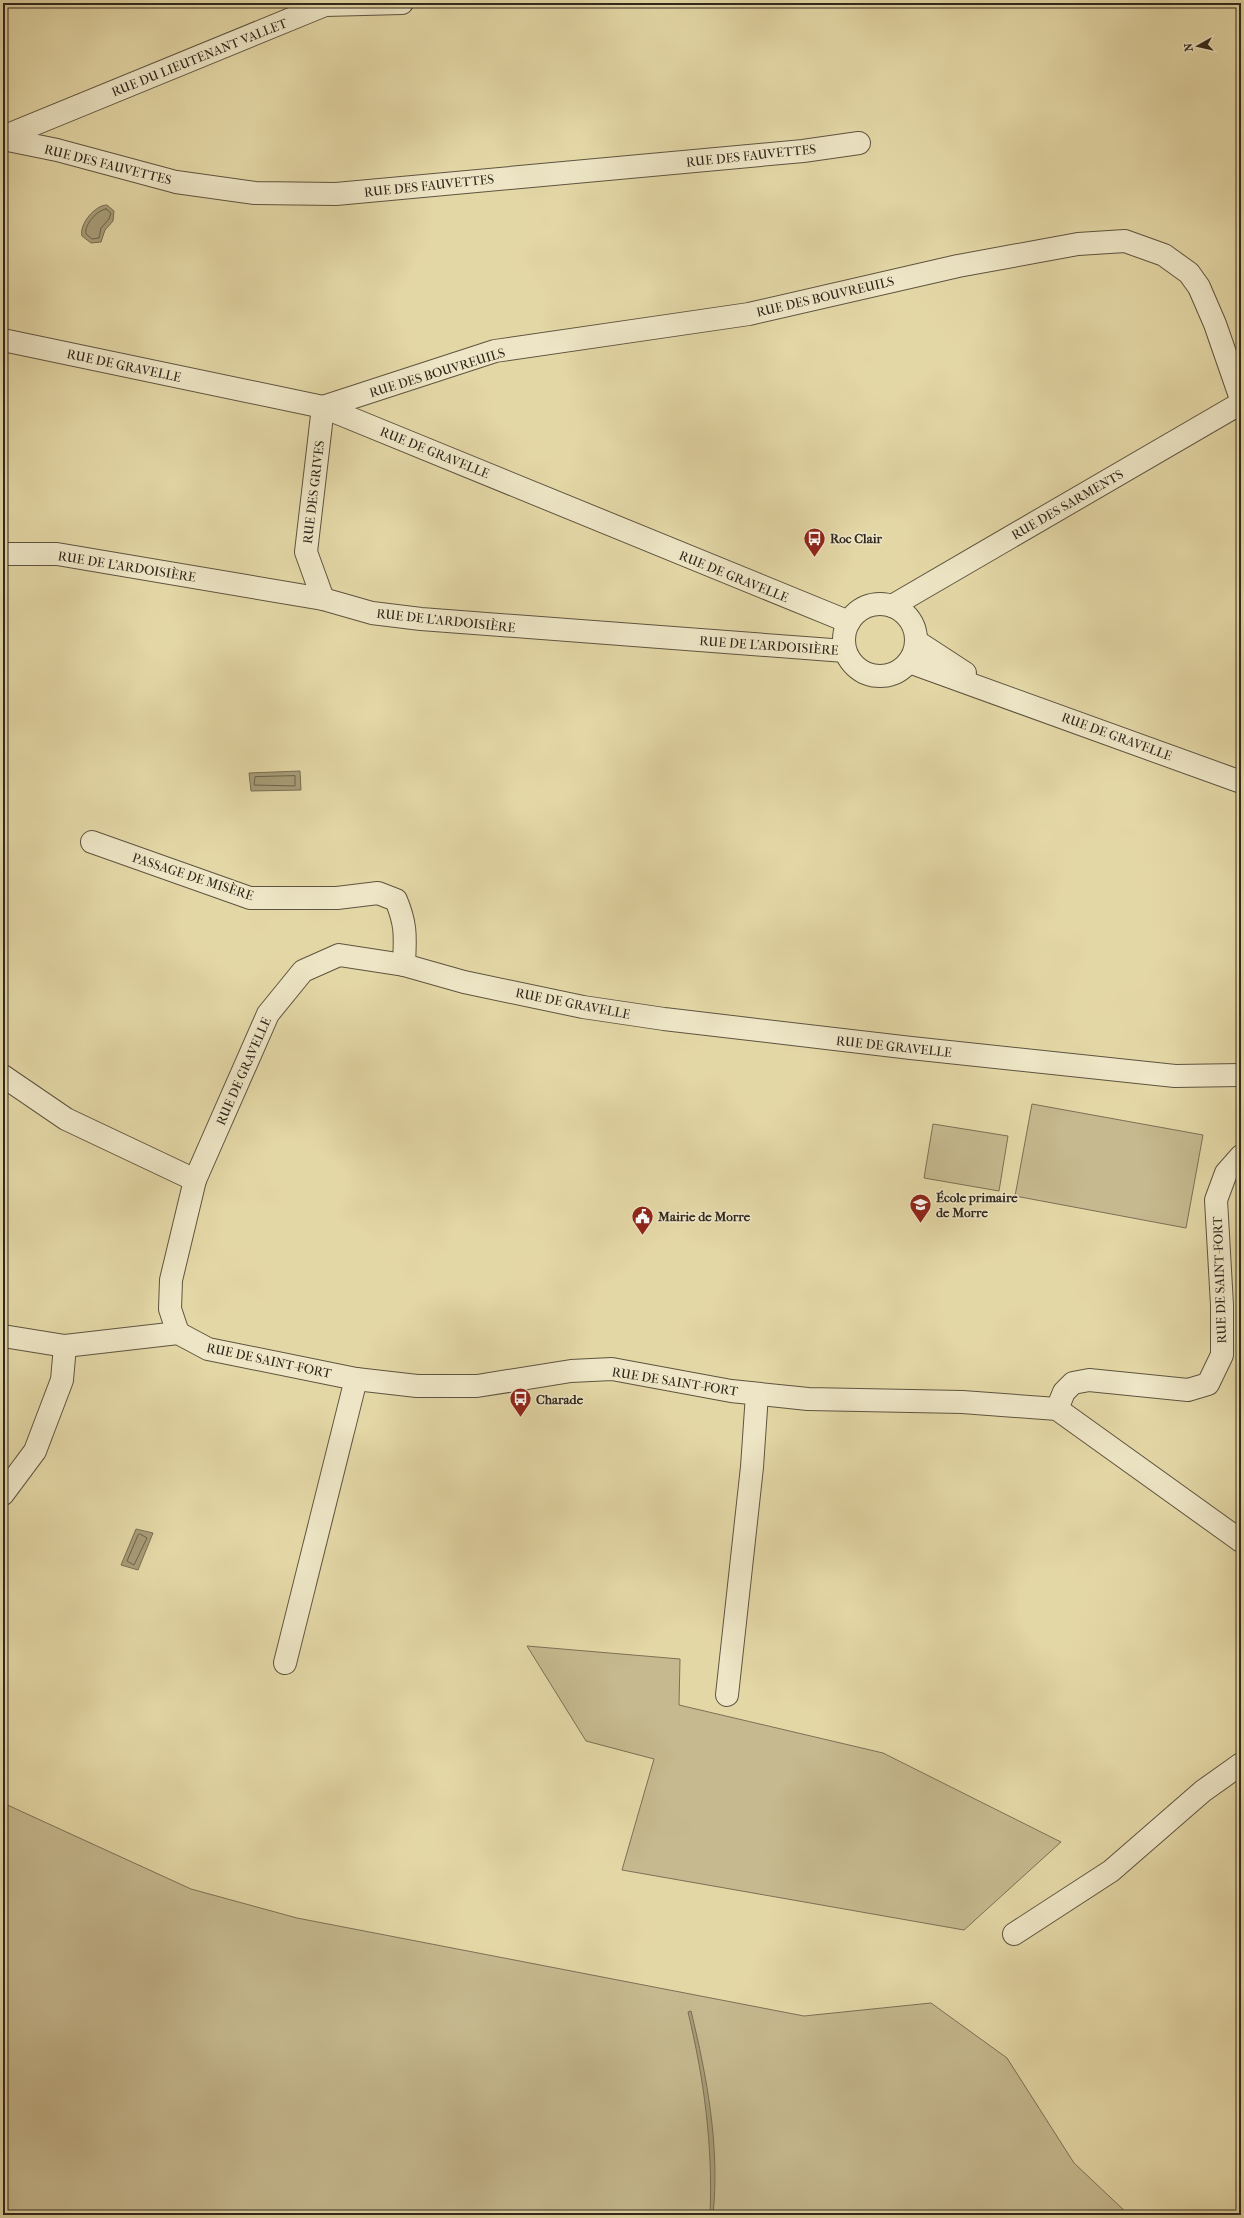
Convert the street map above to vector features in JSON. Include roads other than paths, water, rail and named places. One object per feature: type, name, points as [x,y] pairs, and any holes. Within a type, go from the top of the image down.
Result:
[{"type":"street","name":"RUE DU LIEUTENANT VALLET","points":[[3,138],[326,5],[402,3]]},
{"type":"street","name":"RUE DES FAUVETTES","points":[[3,138],[57,150],[176,182],[254,193],[336,194],[803,151],[859,143]]},
{"type":"street","name":"RUE DES BOUVREUILS","points":[[323,407],[495,351],[749,314],[958,266],[1078,244],[1125,242],[1164,255],[1189,273],[1199,287],[1215,324],[1241,399]]},
{"type":"street","name":"RUE DE GRAVELLE","points":[[3,340],[323,407],[849,622]]},
{"type":"street","name":"RUE DES SARMENTS","points":[[892,606],[1241,403]]},
{"type":"street","name":"RUE DES GRIVES","points":[[323,407],[306,552],[323,599]]},
{"type":"street","name":"RUE DE L'ARDOISIÈRE","points":[[3,554],[57,554],[323,599],[372,613],[420,619],[845,651]]},
{"type":"street","points":[[883,604],[892,606],[902,611],[910,620],[916,641],[914,652],[909,662],[901,670],[880,676],[869,674],[850,661],[845,651],[845,631],[855,613],[863,607],[883,604]]},
{"type":"street","name":"RUE DE GRAVELLE","points":[[916,641],[993,691]]},
{"type":"street","name":"RUE DE GRAVELLE","points":[[909,662],[993,691],[1241,782]]},
{"type":"street","name":"PASSAGE DE MISÈRE","points":[[92,842],[250,898],[337,898],[378,893],[396,900],[404,919],[406,939],[404,964]]},
{"type":"street","name":"RUE DE GRAVELLE","points":[[178,1333],[170,1309],[171,1280],[196,1180],[268,1014],[303,970],[339,955],[404,964],[464,982],[583,1008],[664,1019],[919,1049],[1175,1076],[1241,1075]]},
{"type":"street","points":[[3,1076],[66,1119],[196,1180]]},
{"type":"street","name":"RUE DE SAINT-FORT","points":[[178,1333],[208,1349],[356,1379],[417,1386],[477,1386],[572,1371],[612,1369],[757,1394],[808,1400],[962,1402],[1057,1409],[1064,1392],[1073,1383],[1089,1380],[1188,1390],[1208,1384],[1222,1356],[1222,1305],[1216,1200],[1226,1173],[1241,1156]]},
{"type":"street","points":[[3,1336],[65,1346],[178,1333]]},
{"type":"street","points":[[3,1494],[35,1451],[62,1380],[65,1346]]},
{"type":"street","points":[[285,1663],[356,1379]]},
{"type":"street","name":"RUE DE SAINT-FORT","points":[[727,1695],[752,1467],[757,1394]]},
{"type":"street","points":[[1057,1409],[1241,1541]]},
{"type":"street","points":[[1014,1934],[1111,1871],[1203,1791],[1241,1764]]},
{"type":"water","points":[[107,205],[114,211],[113,221],[105,230],[101,242],[91,243],[82,236],[85,221],[98,208]]},
{"type":"water","points":[[300,771],[301,790],[251,791],[249,773]]},
{"type":"water","points":[[136,1529],[153,1533],[138,1570],[121,1565]]},
{"type":"water","points":[[691,2011],[711,2112],[715,2164],[713,2215],[710,2215],[711,2189],[709,2138],[699,2062],[688,2012]]},
{"type":"place","name":"Roc Clair","points":[[815,558]]},
{"type":"place","name":"École primaire de Morre","points":[[920,1224]]},
{"type":"place","name":"Mairie de Morre","points":[[643,1236]]},
{"type":"place","name":"Charade","points":[[521,1418]]}]
